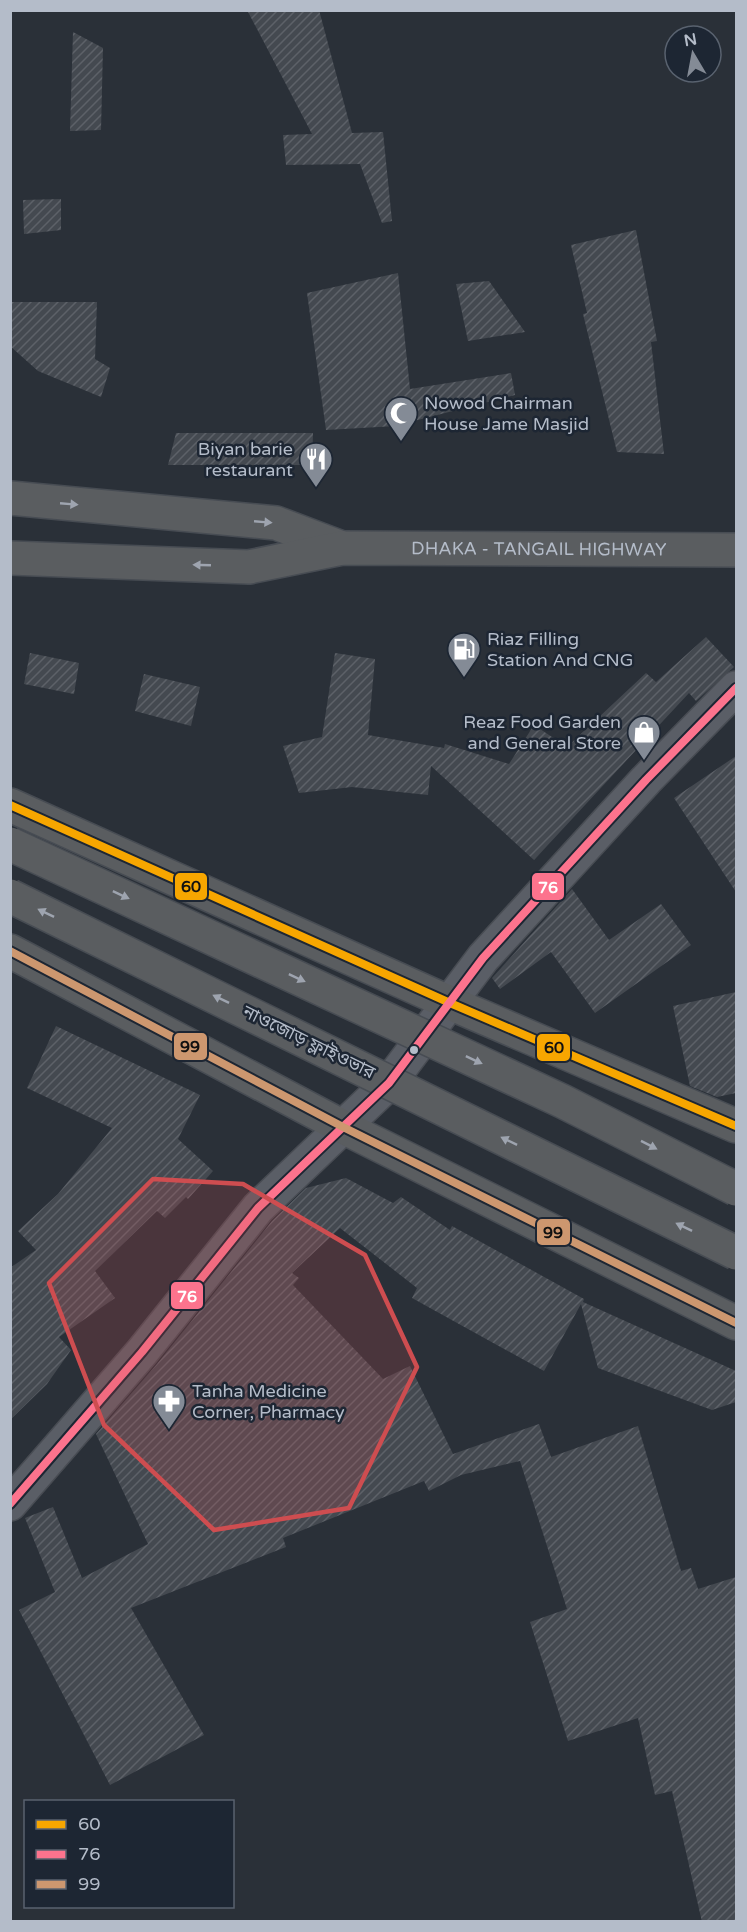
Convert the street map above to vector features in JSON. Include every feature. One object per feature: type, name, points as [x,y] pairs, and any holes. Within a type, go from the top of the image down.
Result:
[{"type":"highway","name":"DHAKA - TANGAIL HIGHWAY","points":[[10,498],[276,523],[342,548]]},
{"type":"highway","name":"DHAKA - TANGAIL HIGHWAY","points":[[10,558],[249,567],[342,548],[736,550]]},
{"type":"highway","points":[[10,805],[450,1003],[736,1126]]},
{"type":"highway","points":[[10,844],[562,1101],[736,1189]]},
{"type":"highway","name":"নাওজোড় ফ্লাইওভার","points":[[10,896],[736,1253]]},
{"type":"highway","points":[[10,951],[343,1126],[736,1323]]},
{"type":"street","points":[[10,1504],[142,1352],[258,1208],[389,1083],[483,958],[646,780],[736,688]]},
{"type":"highlighted area","points":[[153,1179],[243,1184],[365,1255],[417,1367],[349,1508],[214,1530],[104,1425],[49,1283]]},
{"type":"building","points":[[247,10],[319,10],[352,133],[383,132],[392,221],[382,223],[360,164],[286,165],[283,135],[312,134]]},
{"type":"building","points":[[73,32],[103,48],[101,130],[70,131]]},
{"type":"building","points":[[61,199],[61,230],[24,234],[23,200]]},
{"type":"building","points":[[636,230],[657,341],[651,342],[664,454],[617,452],[583,314],[587,313],[571,245]]},
{"type":"building","points":[[398,273],[410,389],[511,373],[515,395],[414,421],[414,425],[326,430],[307,293]]},
{"type":"building","points":[[489,281],[525,332],[468,341],[456,284]]},
{"type":"building","points":[[10,302],[97,302],[95,359],[110,368],[101,397],[38,371],[10,346]]},
{"type":"building","points":[[176,433],[313,433],[312,465],[168,465]]},
{"type":"building","points":[[706,637],[734,667],[696,701],[689,693],[534,860],[431,766],[428,795],[352,787],[299,793],[283,746],[322,737],[335,653],[375,659],[368,735],[444,748],[445,744],[509,764],[534,725],[567,747],[646,673],[656,682]]},
{"type":"building","points":[[30,653],[79,663],[74,694],[24,684]]},
{"type":"building","points":[[144,674],[200,687],[191,726],[135,711]]},
{"type":"building","points":[[736,756],[736,892],[674,798]]},
{"type":"building","points":[[572,889],[609,940],[661,904],[691,945],[595,1013],[551,952],[500,989],[492,978]]},
{"type":"building","points":[[736,992],[736,1093],[717,1097],[690,1086],[673,1006]]},
{"type":"building","points":[[56,1026],[200,1095],[178,1139],[213,1171],[188,1199],[186,1197],[165,1218],[157,1211],[95,1271],[115,1298],[59,1337],[71,1350],[47,1384],[10,1420],[10,1268],[36,1250],[18,1231],[58,1194],[112,1128],[27,1088]]},
{"type":"building","points":[[346,1178],[393,1203],[401,1197],[450,1230],[452,1226],[584,1299],[583,1302],[736,1371],[736,1402],[712,1410],[598,1368],[581,1304],[544,1371],[412,1298],[417,1288],[340,1228],[292,1273],[299,1278],[293,1285],[383,1379],[410,1366],[453,1454],[539,1424],[551,1457],[638,1426],[681,1571],[691,1568],[698,1589],[736,1577],[736,1922],[702,1922],[672,1791],[655,1795],[638,1718],[568,1741],[530,1622],[567,1609],[520,1461],[461,1475],[429,1491],[424,1481],[283,1538],[286,1547],[131,1608],[204,1735],[110,1785],[19,1610],[55,1592],[25,1518],[53,1507],[82,1578],[148,1544],[96,1434],[157,1364],[272,1221],[306,1188]]},
{"type":"transit line","name":"76","points":[[10,1504],[142,1352],[258,1208],[389,1083],[483,958],[646,780],[736,688]]},
{"type":"transit line","name":"60","points":[[10,805],[450,1003],[736,1126]]},
{"type":"transit line","name":"99","points":[[10,951],[343,1127],[736,1323]]},
{"type":"place","name":"Nowod Chairman House Jame Masjid","points":[[401,442]]},
{"type":"place","name":"Biyan barie restaurant","points":[[316,488]]},
{"type":"place","name":"Riaz Filling Station And CNG","points":[[464,678]]},
{"type":"place","name":"Reaz Food Garden and General Store","points":[[644,761]]},
{"type":"place","name":"Tanha Medicine Corner, Pharmacy","points":[[169,1430]]}]
